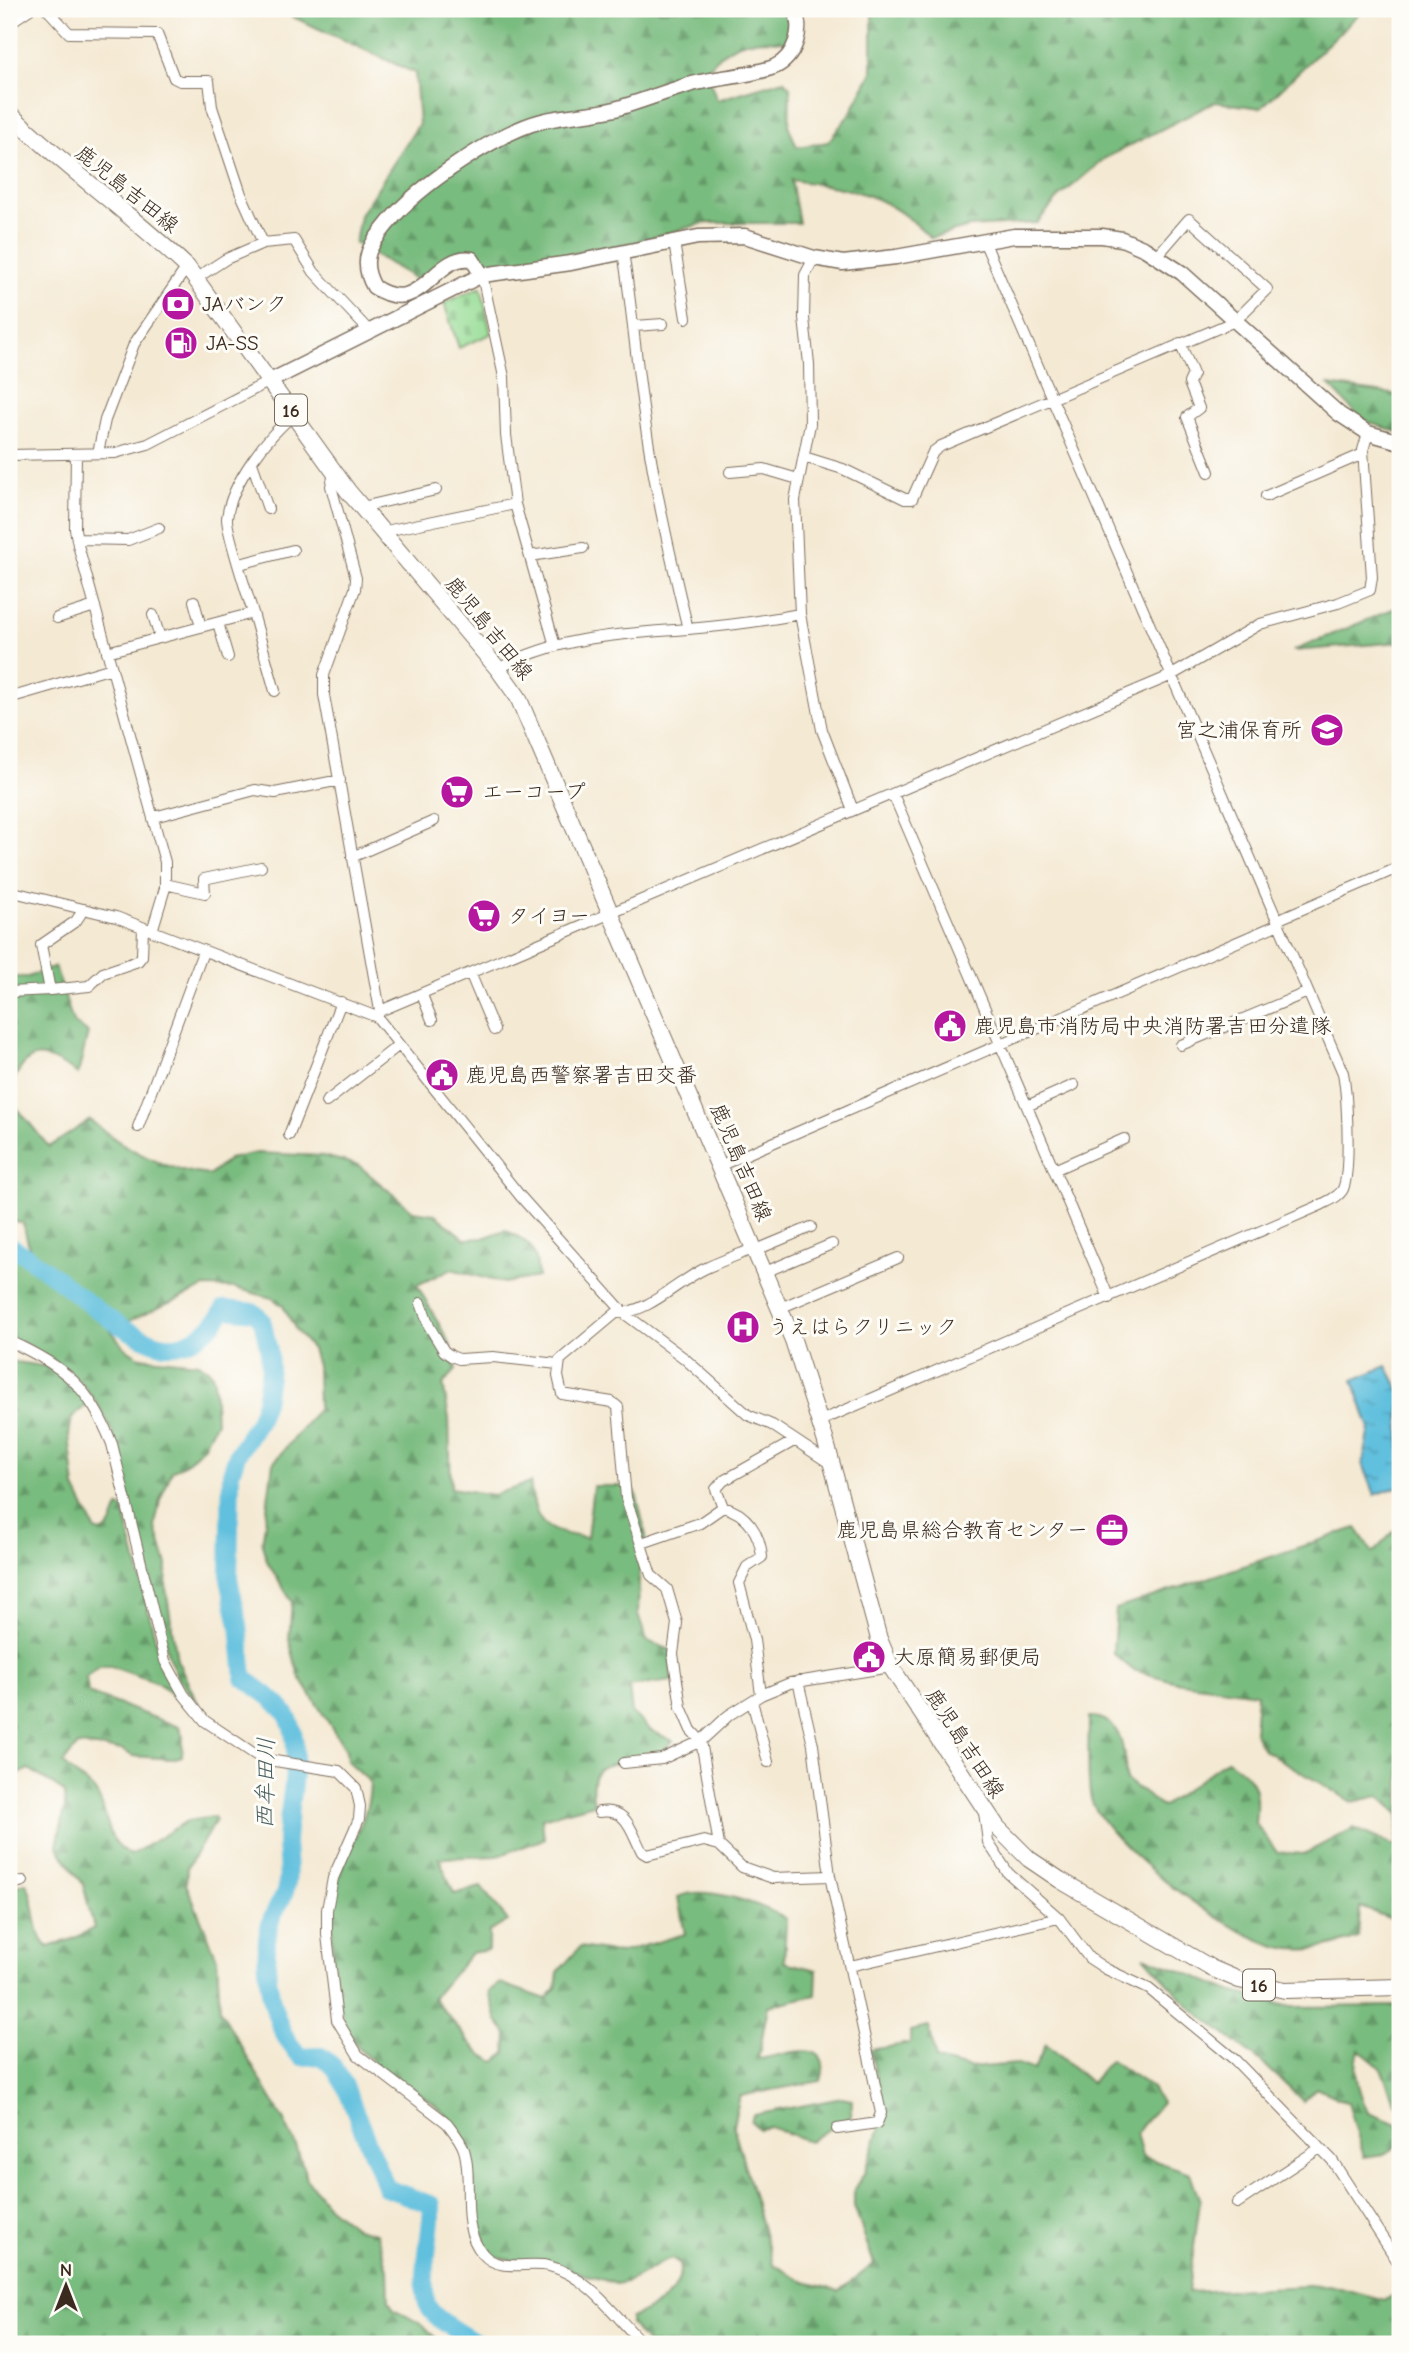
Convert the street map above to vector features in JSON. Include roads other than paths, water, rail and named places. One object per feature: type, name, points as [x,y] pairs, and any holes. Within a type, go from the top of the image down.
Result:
[{"type":"main road","name":"鹿児島吉田線","points":[[9,113],[68,169],[160,242],[191,273],[295,414],[334,472],[381,532],[498,669],[529,719],[780,1308],[820,1421],[871,1616],[891,1667],[984,1810],[1029,1859],[1081,1893],[1211,1968],[1239,1980],[1285,1990],[1400,1987]]},
{"type":"street","points":[[9,23],[30,9]]},
{"type":"street","points":[[47,9],[69,33],[157,34],[174,78],[180,81],[209,81],[212,107],[235,168],[240,194],[263,243]]},
{"type":"street","points":[[555,646],[516,504],[506,435],[504,377],[482,275],[472,259],[457,260],[421,289],[407,295],[392,296],[374,287],[366,259],[369,247],[412,199],[453,167],[529,125],[615,109],[680,88],[775,66],[793,51],[797,41],[799,29],[793,9]]},
{"type":"street","points":[[804,457],[843,470],[908,500],[915,497],[933,452],[941,446],[1235,321],[1266,289],[1189,219],[1157,256]]},
{"type":"street","points":[[9,454],[115,453],[148,444],[482,275],[721,234],[745,236],[814,258],[843,263],[868,262],[984,241],[1034,235],[1122,239],[1157,256],[1182,273],[1339,414],[1368,433],[1400,442]]},
{"type":"street","points":[[98,453],[105,420],[134,344],[191,273],[263,243],[294,240],[314,272],[371,333]]},
{"type":"street","points":[[820,1421],[1321,1205],[1343,1188],[1346,1087],[1335,1052],[984,241]]},
{"type":"street","points":[[674,242],[686,318]]},
{"type":"street","points":[[624,252],[656,487],[688,629]]},
{"type":"street","points":[[814,258],[805,275],[804,318],[811,408],[795,500],[800,614],[822,730],[853,810]]},
{"type":"street","points":[[635,326],[663,324]]},
{"type":"street","points":[[1180,343],[1193,374],[1189,383],[1199,408],[1186,417],[1209,472]]},
{"type":"street","points":[[275,691],[227,519],[243,476],[270,436],[295,414]]},
{"type":"street","points":[[9,891],[84,909],[148,929],[203,952],[378,1014],[1170,676],[1260,624],[1338,603],[1370,590],[1372,577],[1363,454],[1368,433]]},
{"type":"street","points":[[9,992],[89,986],[103,973],[138,961],[142,956],[148,929],[165,884],[165,862],[154,817],[77,539],[76,454]]},
{"type":"street","points":[[1266,496],[1363,454]]},
{"type":"street","points":[[252,463],[268,509]]},
{"type":"street","points":[[730,472],[764,469],[799,479]]},
{"type":"street","points":[[334,472],[331,486],[356,578],[355,589],[324,675],[324,695],[378,1014],[399,1045],[521,1197],[625,1314],[684,1357],[748,1415],[772,1425],[831,1464]]},
{"type":"street","points":[[362,507],[436,490]]},
{"type":"street","points":[[381,532],[516,504]]},
{"type":"street","points":[[77,539],[128,540],[159,527]]},
{"type":"street","points":[[530,556],[583,548]]},
{"type":"street","points":[[240,564],[293,550]]},
{"type":"street","points":[[194,601],[201,627]]},
{"type":"street","points":[[57,618],[95,606]]},
{"type":"street","points":[[107,652],[253,613]]},
{"type":"street","points":[[498,669],[515,659],[605,634],[688,629],[800,614]]},
{"type":"street","points":[[153,615],[160,638]]},
{"type":"street","points":[[218,622],[228,657]]},
{"type":"street","points":[[9,698],[112,668]]},
{"type":"street","points":[[154,817],[255,790],[275,793],[340,780]]},
{"type":"street","points":[[893,794],[1109,1298]]},
{"type":"street","points":[[352,856],[434,821]]},
{"type":"street","points":[[165,884],[205,893],[204,879],[261,867]]},
{"type":"street","points":[[719,1166],[1000,1045],[1398,868],[1400,880]]},
{"type":"street","points":[[50,990],[41,944],[76,921],[84,909]]},
{"type":"street","points":[[138,1127],[203,952]]},
{"type":"street","points":[[471,975],[494,1030]]},
{"type":"street","points":[[1181,1045],[1308,992]]},
{"type":"street","points":[[422,995],[432,1020]]},
{"type":"street","points":[[289,1135],[341,1002]]},
{"type":"street","points":[[326,1102],[399,1045]]},
{"type":"street","points":[[1027,1106],[1074,1085]]},
{"type":"street","points":[[1054,1170],[1124,1139]]},
{"type":"street","points":[[421,1303],[429,1326],[444,1351],[451,1356],[558,1364],[616,1313],[625,1314],[705,1269],[811,1227]]},
{"type":"street","points":[[765,1272],[832,1244]]},
{"type":"street","points":[[780,1308],[898,1258]]},
{"type":"street","points":[[9,1341],[61,1368],[83,1389],[102,1418],[112,1444],[165,1661],[184,1695],[205,1721],[262,1759],[299,1763],[343,1773],[359,1795],[359,1819],[333,1878],[327,1910],[333,1999],[346,2038],[358,2055],[375,2070],[447,2123],[455,2133],[464,2148],[472,2237],[482,2253],[499,2264],[550,2266],[569,2274],[584,2284],[643,2344]]},
{"type":"street","points":[[558,1364],[562,1394],[612,1402],[618,1407],[626,1498],[651,1575],[667,1589],[677,1623],[673,1654],[681,1707],[691,1730],[701,1741],[719,1845]]},
{"type":"street","points":[[723,1507],[716,1489],[723,1481],[794,1441]]},
{"type":"street","points":[[642,1542],[700,1523],[723,1507],[737,1510],[750,1524],[761,1543],[762,1557],[747,1567],[739,1583],[754,1640],[756,1698],[768,1762]]},
{"type":"street","points":[[624,1763],[662,1759],[701,1741],[729,1715],[756,1698],[798,1681],[891,1667]]},
{"type":"street","points":[[798,1681],[813,1745],[830,1875],[881,2113],[877,2123],[837,2129]]},
{"type":"street","points":[[599,1812],[615,1810],[621,1814],[642,1852],[648,1855],[704,1841],[719,1845],[742,1867],[773,1878],[830,1875]]},
{"type":"street","points":[[984,1810],[985,1830],[993,1852],[1008,1873],[1059,1918],[1089,1958],[1149,1989],[1236,2060],[1332,2160],[1400,2265]]},
{"type":"street","points":[[9,1885],[23,1881]]},
{"type":"street","points":[[850,1966],[1059,1918]]},
{"type":"street","points":[[1237,2203],[1320,2148]]},
{"type":"water","points":[[1387,1366],[1400,1391],[1400,1486],[1375,1495],[1363,1464],[1370,1429],[1353,1380]]},
{"type":"waterway","name":"西牟田川","points":[[9,1245],[115,1323],[153,1342],[174,1345],[194,1339],[211,1326],[224,1309],[254,1312],[262,1320],[270,1369],[265,1402],[258,1421],[237,1455],[231,1473],[229,1579],[239,1625],[244,1678],[274,1700],[284,1711],[293,1730],[295,1744],[286,1840],[287,1882],[270,1922],[267,1943],[271,1997],[283,2032],[292,2046],[302,2057],[321,2056],[333,2066],[345,2086],[386,2188],[432,2205],[425,2275],[426,2300],[438,2318],[477,2344]]},
{"type":"place","name":"JAバンク","points":[[178,304]]},
{"type":"place","name":"JA-SS","points":[[181,343]]},
{"type":"place","name":"宮之浦保育所","points":[[1327,730]]},
{"type":"place","name":"エーコープ","points":[[457,792]]},
{"type":"place","name":"タイヨー","points":[[484,916]]},
{"type":"place","name":"鹿児島市消防局中央消防署吉田分遣隊","points":[[950,1026]]},
{"type":"place","name":"鹿児島西警察署吉田交番","points":[[442,1075]]},
{"type":"place","name":"うえはらクリニック","points":[[743,1327]]},
{"type":"place","name":"鹿児島県総合教育センター","points":[[1112,1530]]},
{"type":"place","name":"大原簡易郵便局","points":[[869,1657]]}]
